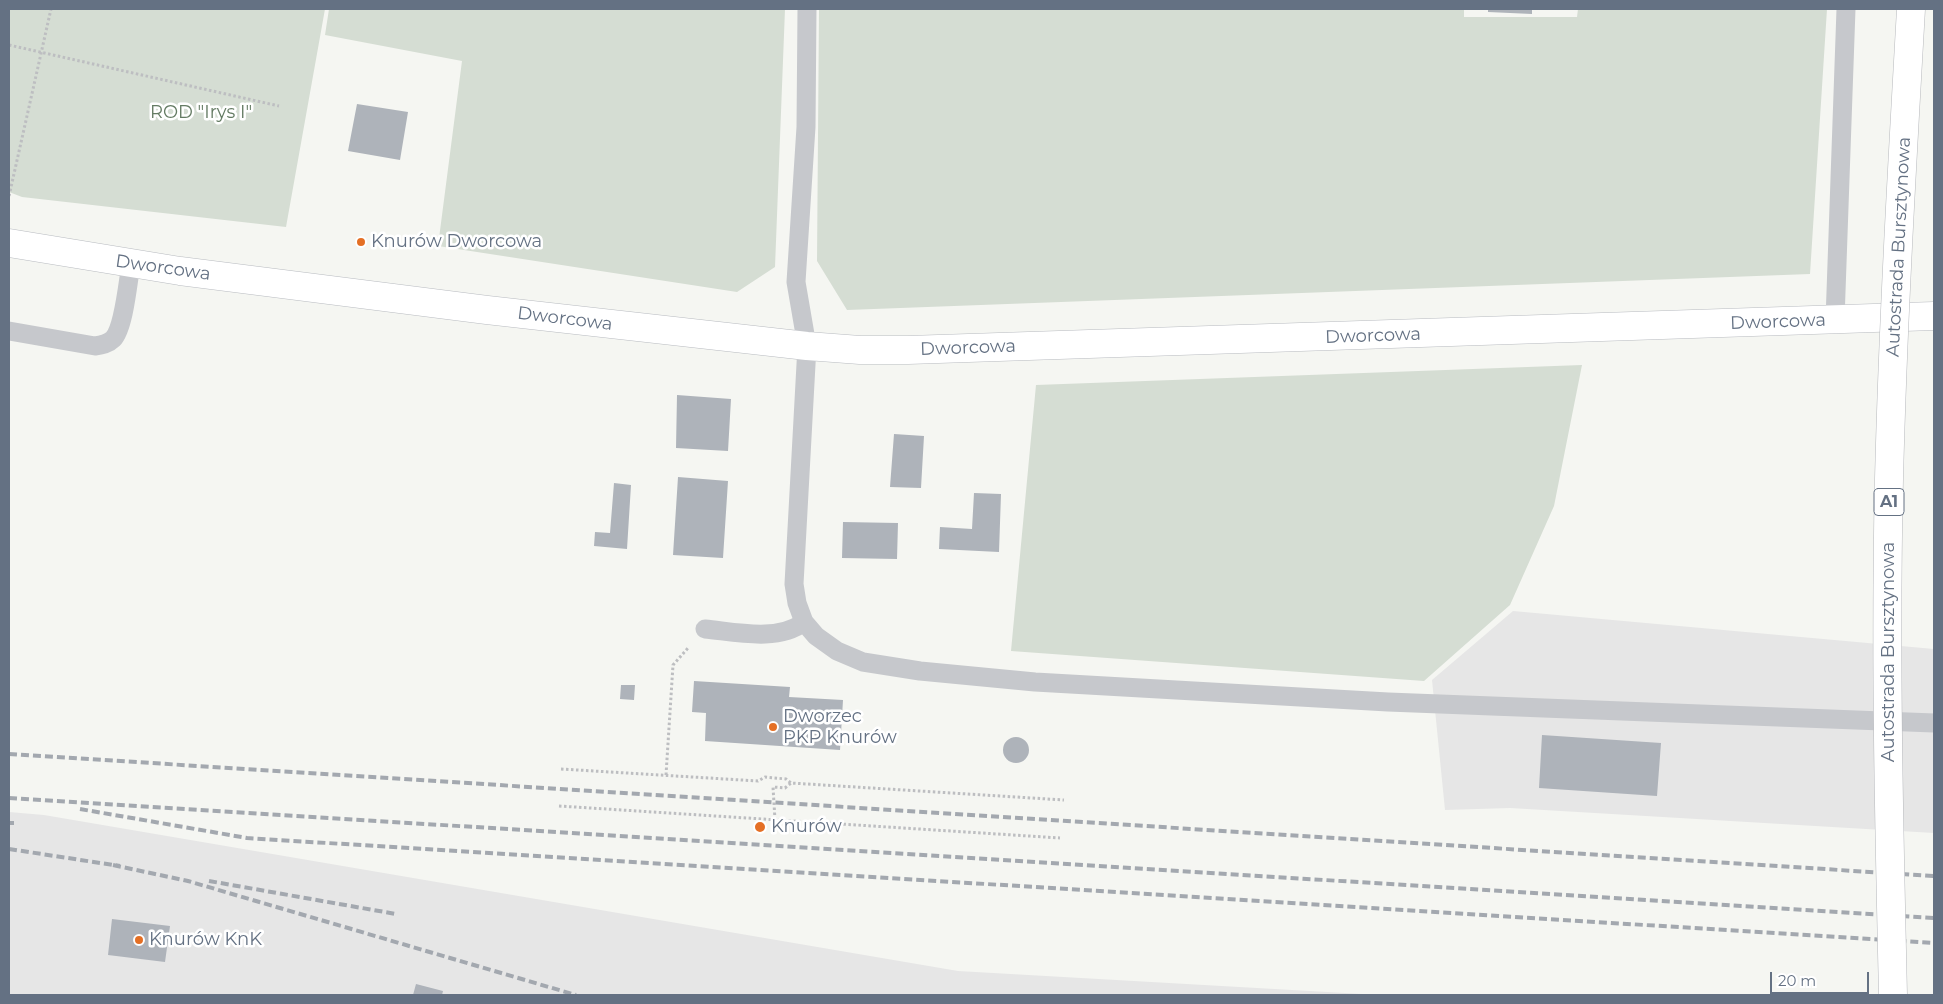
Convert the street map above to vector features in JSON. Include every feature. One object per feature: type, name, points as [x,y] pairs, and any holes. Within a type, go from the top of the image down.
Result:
[{"type":"main road","name":"Autostrada Bursztynowa","points":[[1893,995],[1888,785],[1889,480],[1898,239],[1911,9]]},
{"type":"main road","name":"Dworcowa","points":[[9,243],[131,264],[487,310],[807,346],[860,350],[908,350],[1934,316]]},
{"type":"lane","points":[[807,9],[805,137],[796,282],[807,346],[794,584],[797,603],[804,622],[816,636],[837,651],[863,662],[920,671],[1035,682],[1388,702],[1934,723]]},
{"type":"lane","points":[[1835,320],[1846,9]]},
{"type":"lane","points":[[9,331],[95,346],[106,344],[114,338],[120,328],[131,264]]},
{"type":"lane","points":[[705,629],[776,633],[795,628],[804,622]]},
{"type":"path","points":[[9,196],[51,9]]},
{"type":"path","points":[[9,45],[279,106]]},
{"type":"path","points":[[666,775],[673,665],[705,629]]},
{"type":"path","points":[[561,769],[758,781],[765,777],[786,779],[791,784]]},
{"type":"path","points":[[775,820],[773,787],[785,788],[791,784],[1064,800]]},
{"type":"path","points":[[559,806],[1060,838]]},
{"type":"shaded area","points":[[1513,611],[1934,649],[1934,833],[1510,808],[1445,810],[1432,680]]},
{"type":"shaded area","points":[[9,812],[44,815],[958,971],[1380,995],[9,995]]},
{"type":"green space","name":"ROD \"Irys I\"","points":[[9,9],[325,9],[286,227],[22,197],[9,192]]},
{"type":"green space","points":[[329,9],[785,9],[775,267],[737,292],[438,246],[462,61],[325,35]]},
{"type":"green space","points":[[819,9],[1464,9],[1464,17],[1577,17],[1578,9],[1827,9],[1810,274],[847,310],[817,261]]},
{"type":"green space","points":[[1582,365],[1554,506],[1510,605],[1424,681],[1011,651],[1036,385]]},
{"type":"building","points":[[1488,9],[1532,9],[1532,14],[1488,12]]},
{"type":"building","points":[[357,104],[408,112],[400,160],[348,151]]},
{"type":"building","points":[[677,395],[731,399],[728,451],[676,448]]},
{"type":"building","points":[[894,434],[924,436],[921,488],[890,487]]},
{"type":"building","points":[[678,477],[728,481],[723,558],[673,555]]},
{"type":"building","points":[[614,483],[631,485],[627,549],[594,546],[595,532],[610,533]]},
{"type":"building","points":[[974,493],[1001,494],[999,552],[939,549],[940,527],[972,529]]},
{"type":"building","points":[[843,522],[898,523],[897,559],[842,558]]},
{"type":"building","name":"Dworzec PKP Knurów","points":[[694,681],[790,687],[789,697],[843,700],[840,750],[705,741],[706,713],[692,712]]},
{"type":"building","points":[[621,685],[635,685],[634,700],[620,699]]},
{"type":"building","points":[[1542,735],[1661,743],[1657,796],[1539,788]]},
{"type":"building","points":[[1016,737],[1025,741],[1029,750],[1025,759],[1016,763],[1007,759],[1003,750],[1007,741]]},
{"type":"building","name":"Knurów KnK","points":[[112,919],[170,926],[165,962],[108,955]]},
{"type":"building","points":[[416,984],[443,991],[442,995],[413,995]]},
{"type":"railway","points":[[9,754],[1934,876]]},
{"type":"railway","points":[[9,798],[1934,918]]},
{"type":"railway","points":[[80,809],[247,838],[1934,943]]},
{"type":"railway","points":[[9,823],[14,823]]},
{"type":"railway","points":[[9,849],[120,866]]},
{"type":"railway","points":[[113,865],[188,881],[576,995]]},
{"type":"railway","points":[[209,881],[396,914]]},
{"type":"place","name":"Knurów Dworcowa","points":[[361,242]]},
{"type":"place","name":"Dworzec PKP Knurów","points":[[773,727]]},
{"type":"place","name":"Knurów","points":[[760,827]]},
{"type":"place","name":"Knurów KnK","points":[[139,940]]}]
